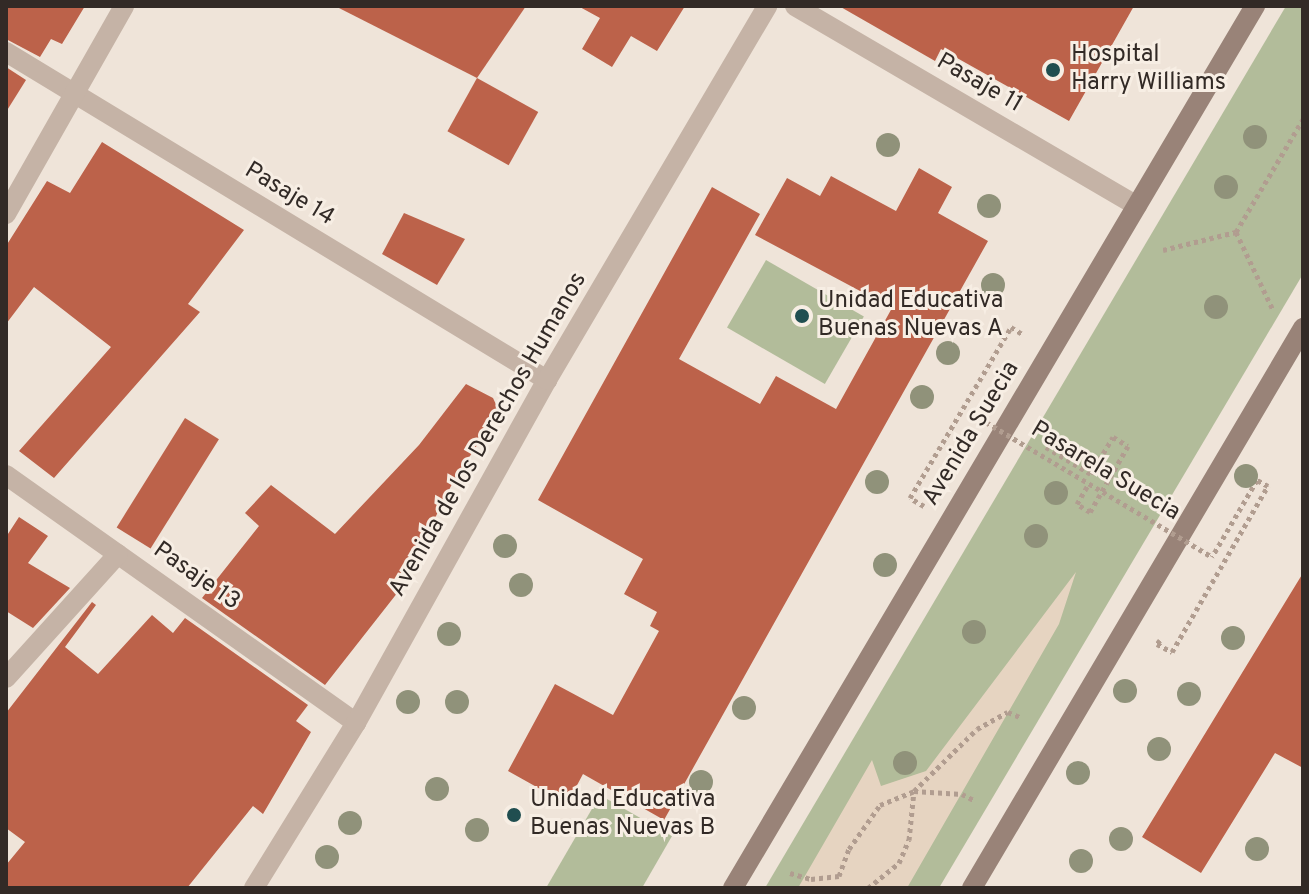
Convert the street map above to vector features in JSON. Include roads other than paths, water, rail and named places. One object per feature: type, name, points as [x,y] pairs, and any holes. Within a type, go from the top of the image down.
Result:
[{"type":"main road","name":"Avenida Suecia","points":[[733,888],[1255,6]]},
{"type":"main road","points":[[972,888],[1300,342]]},
{"type":"street","points":[[6,214],[124,6]]},
{"type":"street","name":"Avenida de los Derechos Humanos","points":[[254,888],[356,723],[547,380],[767,6]]},
{"type":"street","name":"Pasaje 11","points":[[795,6],[1137,206]]},
{"type":"street","name":"Pasaje 14","points":[[6,52],[74,97],[547,380]]},
{"type":"street","name":"Pasaje 13","points":[[6,475],[356,723]]},
{"type":"street","points":[[6,678],[118,554]]},
{"type":"place","name":"Hospital Harry Williams","points":[[1053,70]]},
{"type":"place","name":"Unidad Educativa Buenas Nuevas A","points":[[802,316]]},
{"type":"place","name":"Unidad Educativa Buenas Nuevas B","points":[[514,815]]}]
